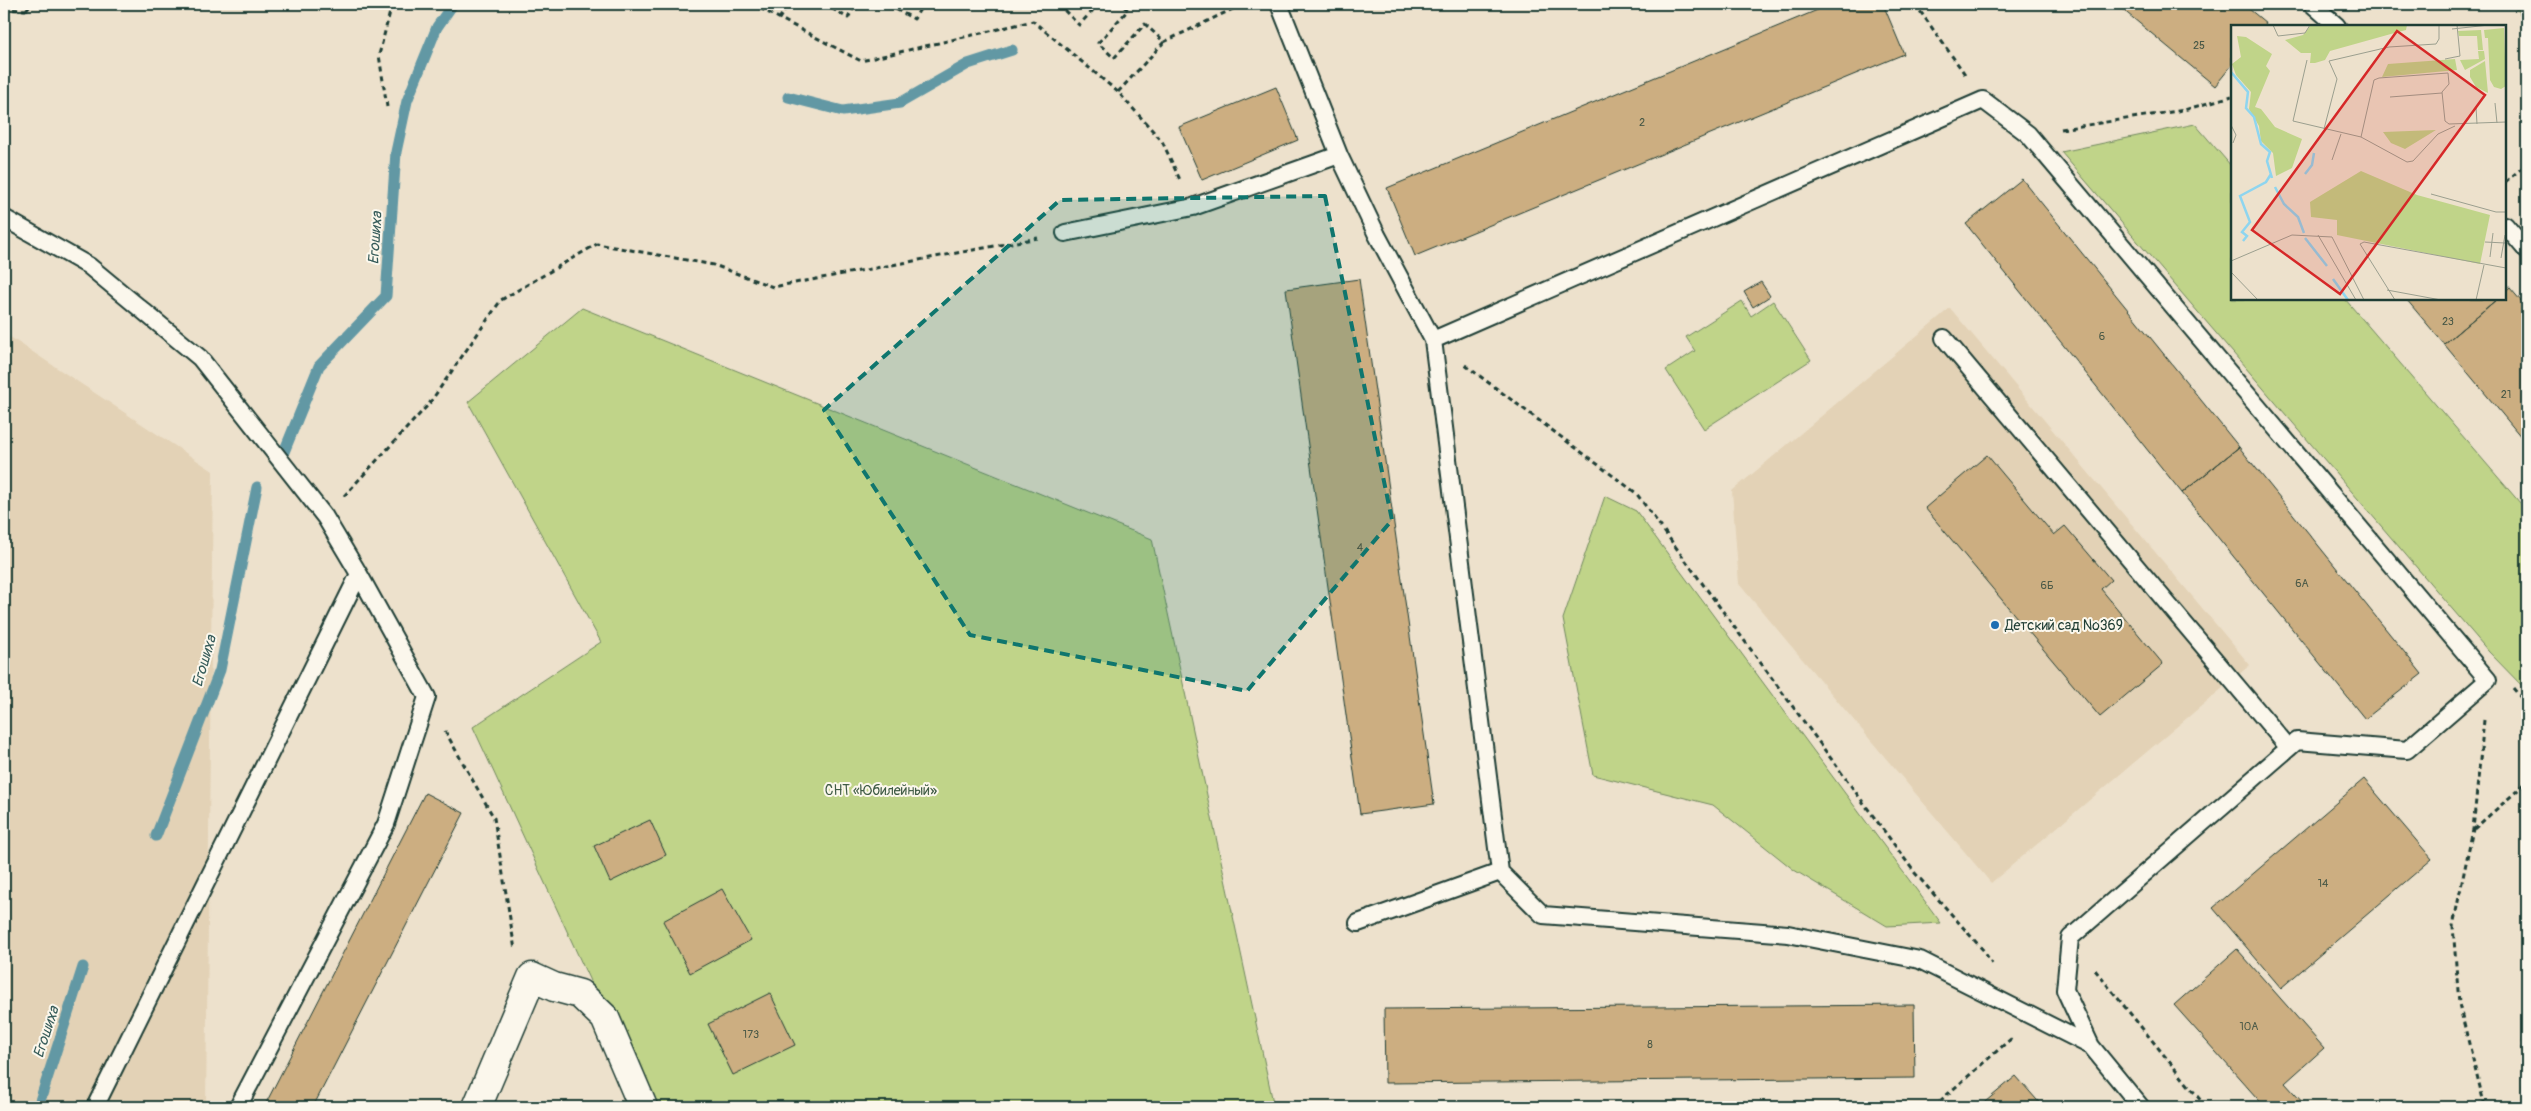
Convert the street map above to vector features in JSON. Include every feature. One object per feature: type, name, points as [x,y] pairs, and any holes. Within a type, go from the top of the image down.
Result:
[{"type":"street","points":[[477,1107],[532,976],[554,987],[580,994],[605,1018],[643,1107]]},
{"type":"lane","points":[[1278,4],[1340,155],[1377,235],[1434,340],[1500,872],[1543,915],[1788,934],[1920,960],[2091,1046]]},
{"type":"lane","points":[[2312,4],[2336,25]]},
{"type":"lane","points":[[1434,340],[1983,100],[2028,134],[2488,680],[2407,750],[2297,741],[2070,938],[2065,990],[2091,1046],[2141,1107]]},
{"type":"lane","points":[[1065,233],[1193,207],[1340,155]]},
{"type":"lane","points":[[4,218],[89,266],[200,358],[325,517],[359,574],[426,697],[386,824],[238,1107]]},
{"type":"lane","points":[[2506,226],[2527,251]]},
{"type":"lane","points":[[1944,338],[2289,748]]},
{"type":"lane","points":[[95,1107],[359,574]]},
{"type":"lane","points":[[1358,923],[1500,872]]},
{"type":"path","points":[[26,10],[27,4]]},
{"type":"path","points":[[26,10],[31,4]]},
{"type":"path","points":[[387,107],[380,55],[392,4]]},
{"type":"path","points":[[752,4],[861,61],[1033,21],[1118,92],[1162,141],[1193,207]]},
{"type":"path","points":[[779,19],[788,4]]},
{"type":"path","points":[[824,4],[848,18],[856,4]]},
{"type":"path","points":[[891,4],[890,6],[914,19],[923,4]]},
{"type":"path","points":[[1068,4],[1063,9],[1079,25],[1099,4]]},
{"type":"path","points":[[1121,4],[1128,10],[1098,42],[1114,58],[1145,24],[1164,42]]},
{"type":"path","points":[[1118,92],[1164,42],[1243,4]]},
{"type":"path","points":[[1916,4],[1983,100]]},
{"type":"path","points":[[4,9],[26,10]]},
{"type":"path","points":[[2028,134],[2184,110],[2231,96]]},
{"type":"path","points":[[2506,181],[2527,164]]},
{"type":"path","points":[[325,517],[429,404],[501,300],[597,244],[714,265],[773,287],[1065,233]]},
{"type":"path","points":[[1434,340],[1636,493],[1915,873],[1984,950],[1993,966]]},
{"type":"path","points":[[2485,1107],[2460,1004],[2453,926],[2473,829],[2488,680]]},
{"type":"path","points":[[426,697],[494,818],[515,949],[532,976]]},
{"type":"path","points":[[2473,829],[2527,782]]},
{"type":"path","points":[[2070,938],[2206,1107]]},
{"type":"path","points":[[2525,1107],[2522,1047],[2527,1000]]},
{"type":"path","points":[[1933,1107],[2029,1024],[2020,1011]]},
{"type":"highlighted area","points":[[1325,196],[1392,520],[1247,691],[970,635],[824,410],[1060,200]]},
{"type":"shaded area","name":"Детский сад №369","points":[[1950,308],[2250,665],[1991,883],[1739,584],[1732,491]]},
{"type":"shaded area","points":[[4,333],[213,471],[206,1107],[4,1107]]},
{"type":"green space","points":[[2511,4],[2527,4],[2527,20],[2525,19]]},
{"type":"green space","points":[[2195,124],[2231,166],[2231,300],[2346,300],[2527,511],[2527,691],[2489,652],[2061,152]]},
{"type":"green space","points":[[1742,301],[1751,316],[1773,301],[1811,360],[1704,429],[1666,370],[1695,351],[1686,337]]},
{"type":"green space","name":"СНТ «Юбилейный»","points":[[582,308],[1152,539],[1274,1107],[648,1107],[473,727],[601,642],[468,402]]},
{"type":"green space","points":[[1605,496],[1636,511],[1941,923],[1887,926],[1794,870],[1713,805],[1593,775],[1563,619]]},
{"type":"building","points":[[1832,4],[1883,4],[1904,54],[1415,256],[1387,188]]},
{"type":"building","points":[[2116,4],[2243,4],[2266,23],[2265,25],[2231,25],[2231,66],[2215,86]]},
{"type":"building","points":[[1276,87],[1298,140],[1202,180],[1179,127]]},
{"type":"building","points":[[2022,179],[2239,447],[2182,493],[1966,224]]},
{"type":"building","points":[[1359,279],[1434,804],[1360,814],[1286,289]]},
{"type":"building","points":[[1761,282],[1770,296],[1753,307],[1744,292]]},
{"type":"building","points":[[2506,282],[2510,288],[2506,291]]},
{"type":"building","points":[[2510,288],[2527,308],[2527,444],[2444,344],[2496,300],[2506,300],[2506,291]]},
{"type":"building","points":[[2407,300],[2496,300],[2444,344]]},
{"type":"building","points":[[2239,447],[2422,674],[2365,719],[2182,493]]},
{"type":"building","points":[[1987,455],[2054,535],[2065,526],[2111,580],[2101,589],[2163,664],[2100,717],[1925,508]]},
{"type":"building","points":[[2364,779],[2432,859],[2281,988],[2213,908]]},
{"type":"building","points":[[425,793],[464,813],[313,1107],[264,1107]]},
{"type":"building","points":[[650,820],[666,855],[610,882],[594,846]]},
{"type":"building","points":[[722,889],[751,940],[690,973],[663,921]]},
{"type":"building","points":[[2237,949],[2324,1048],[2285,1083],[2304,1104],[2300,1107],[2265,1107],[2174,1005]]},
{"type":"building","points":[[770,993],[795,1045],[733,1075],[708,1024]]},
{"type":"building","points":[[1914,1005],[1915,1078],[1385,1083],[1384,1009]]},
{"type":"building","points":[[2016,1076],[2043,1107],[1979,1107]]},
{"type":"waterway","name":"Егошиха","points":[[284,452],[319,366],[386,296],[396,152],[407,101],[437,27],[453,4]]},
{"type":"waterway","points":[[788,97],[843,111],[900,103],[968,64],[1012,50]]},
{"type":"waterway","name":"Егошиха","points":[[156,836],[220,670],[257,487]]},
{"type":"waterway","name":"Егошиха","points":[[38,1107],[83,967]]},
{"type":"place","name":"Детский сад №369","points":[[1995,625]]}]
